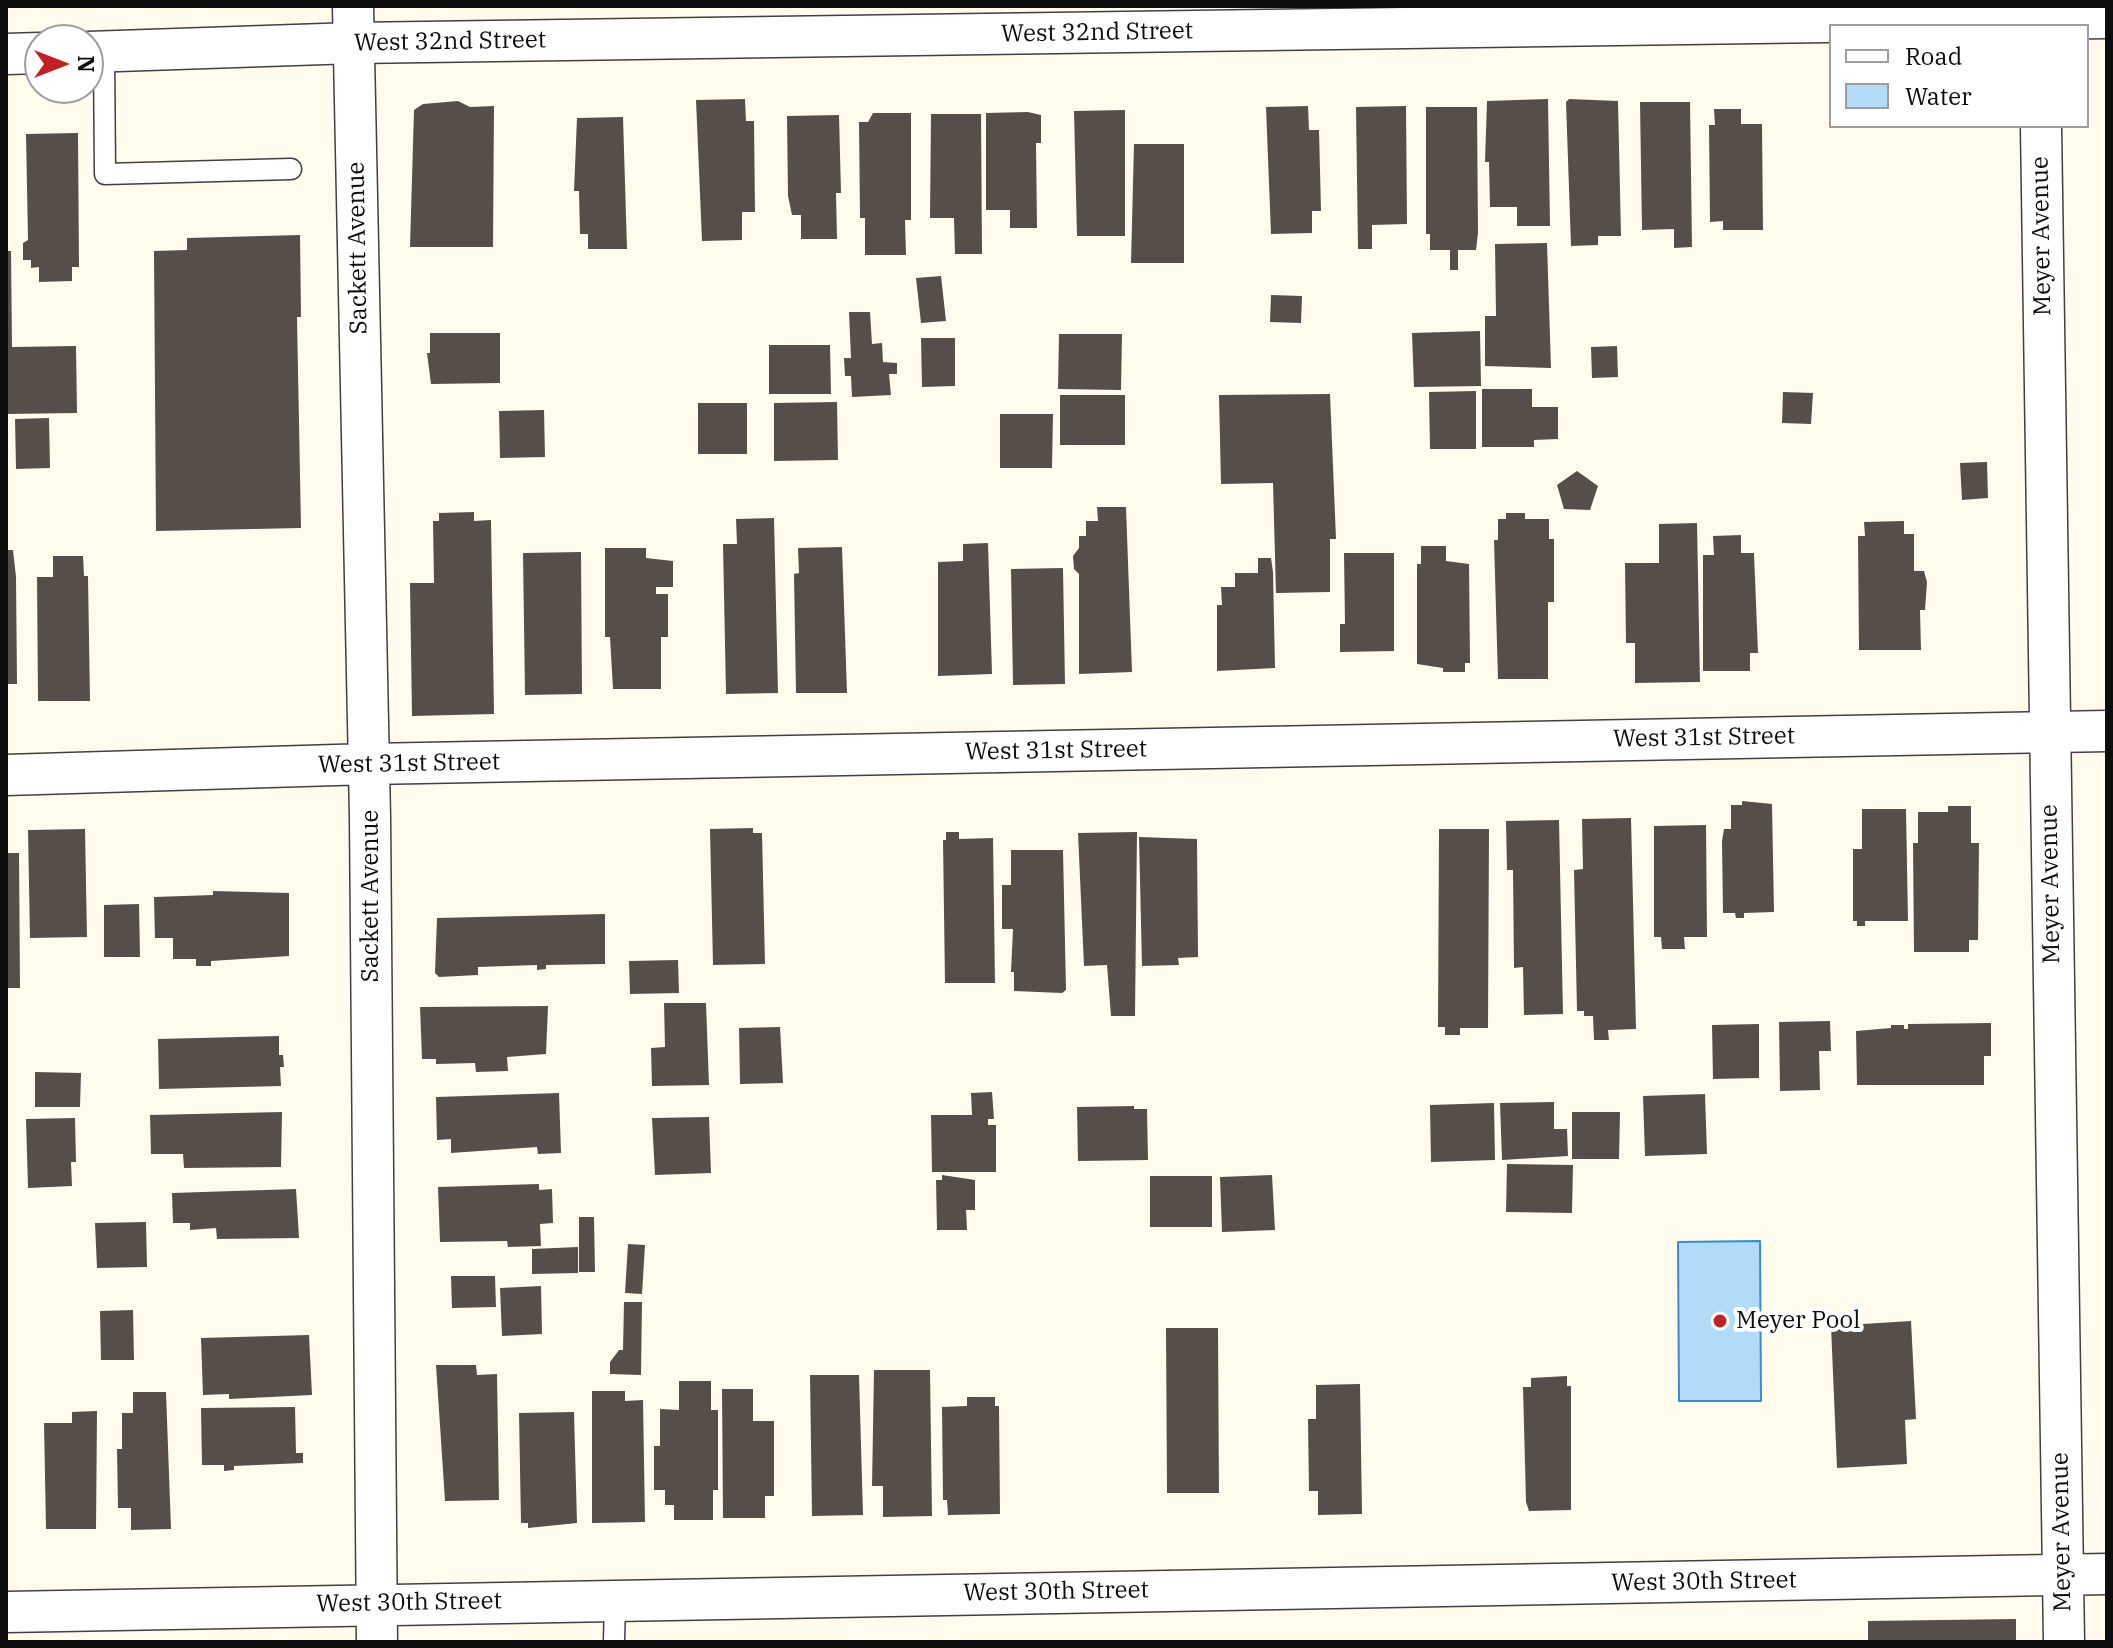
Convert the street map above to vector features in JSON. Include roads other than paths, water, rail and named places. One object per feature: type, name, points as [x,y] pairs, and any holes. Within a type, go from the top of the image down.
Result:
[{"type":"street","name":"West 32nd Street","points":[[104,51],[353,25],[2107,18]]},
{"type":"street","name":"Sackett Avenue","points":[[353,25],[369,764],[377,1623]]},
{"type":"street","name":"Meyer Avenue","points":[[2041,128],[2064,1642]]},
{"type":"street","name":"West 31st Street","points":[[6,775],[369,764],[2107,731]]},
{"type":"street","name":"West 30th Street","points":[[6,1612],[377,1623],[615,1600],[2107,1574]]},
{"type":"lane","points":[[100,104],[105,174],[291,169]]},
{"type":"lane","points":[[614,1642],[615,1600]]},
{"type":"water","name":"Meyer Pool","points":[[1760,1241],[1761,1401],[1679,1401],[1678,1242]]},
{"type":"place","name":"Meyer Pool","points":[[1720,1321]]}]
